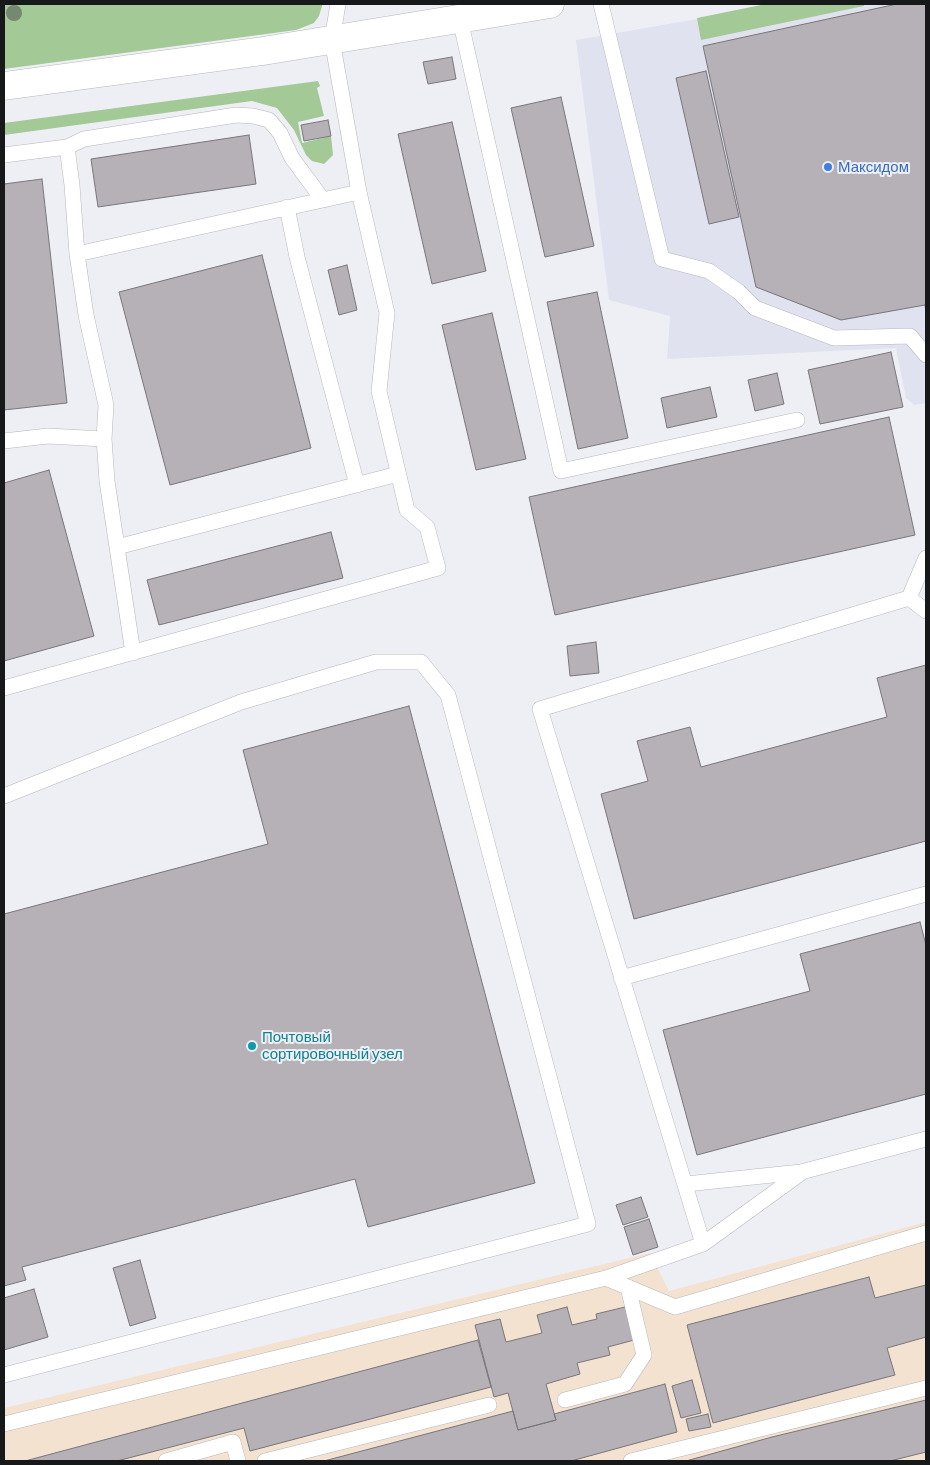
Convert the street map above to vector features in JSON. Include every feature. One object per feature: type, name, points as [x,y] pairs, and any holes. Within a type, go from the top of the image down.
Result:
[{"type":"street","points":[[4,86],[332,40],[550,4]]},
{"type":"lane","points":[[4,688],[438,568],[427,527],[406,510],[379,391],[387,314],[359,192],[332,40],[338,4]]},
{"type":"lane","points":[[601,4],[662,259],[709,271],[739,292],[755,308],[834,338],[910,336],[926,355]]},
{"type":"lane","points":[[460,19],[561,471],[798,420]]},
{"type":"lane","points":[[4,155],[67,147],[84,139],[236,116],[253,116],[269,120],[280,133],[292,158],[322,200]]},
{"type":"lane","points":[[67,147],[77,254],[86,315],[106,405],[104,439],[107,482],[133,653]]},
{"type":"lane","points":[[77,254],[359,192]]},
{"type":"lane","points":[[287,207],[297,256],[358,485]]},
{"type":"lane","points":[[4,441],[48,436],[104,439]]},
{"type":"lane","points":[[117,547],[398,474]]},
{"type":"lane","points":[[909,598],[926,558]]},
{"type":"lane","points":[[909,598],[926,611]]},
{"type":"lane","points":[[703,1244],[540,709],[909,598]]},
{"type":"lane","points":[[4,796],[240,702],[376,662],[421,662],[448,695],[588,1224],[4,1375]]},
{"type":"lane","points":[[621,978],[926,894]]},
{"type":"lane","points":[[686,1184],[801,1172],[926,1139]]},
{"type":"lane","points":[[4,1424],[606,1278],[703,1244],[801,1172]]},
{"type":"lane","points":[[606,1278],[675,1307],[926,1233]]},
{"type":"lane","points":[[565,1400],[625,1384],[644,1355],[628,1287]]},
{"type":"lane","points":[[631,1461],[926,1388]]},
{"type":"lane","points":[[265,1461],[490,1405]]},
{"type":"lane","points":[[166,1461],[233,1442],[238,1461]]},
{"type":"shaded area","points":[[771,4],[926,4],[926,403],[914,405],[906,398],[896,348],[667,359],[670,316],[609,300],[576,40]]},
{"type":"shaded area","points":[[926,1222],[926,1461],[4,1461],[4,1408],[650,1253],[669,1291]]},
{"type":"green space","points":[[4,4],[322,4],[322,6],[319,16],[314,23],[296,30],[4,69]]},
{"type":"green space","points":[[766,4],[864,4],[864,6],[701,40],[697,18]]},
{"type":"green space","points":[[318,81],[320,86],[317,88],[324,116],[298,122],[302,143],[331,136],[333,155],[324,164],[312,161],[306,155],[294,130],[277,108],[252,101],[4,135],[4,123]]},
{"type":"building","name":"Максидом","points":[[897,4],[926,4],[926,311],[925,305],[841,320],[756,287],[703,46]]},
{"type":"building","points":[[452,57],[456,79],[428,84],[423,62]]},
{"type":"building","points":[[706,71],[739,217],[709,224],[676,78]]},
{"type":"building","points":[[561,97],[594,246],[545,257],[511,108]]},
{"type":"building","points":[[328,120],[331,136],[304,141],[301,125]]},
{"type":"building","points":[[452,122],[486,271],[432,284],[398,134]]},
{"type":"building","points":[[249,135],[256,184],[98,207],[91,159]]},
{"type":"building","points":[[42,179],[67,403],[4,410],[4,184]]},
{"type":"building","points":[[262,255],[311,448],[170,485],[119,292]]},
{"type":"building","points":[[347,265],[357,310],[339,315],[328,270]]},
{"type":"building","points":[[597,292],[628,438],[578,449],[547,302]]},
{"type":"building","points":[[492,313],[526,459],[476,470],[442,325]]},
{"type":"building","points":[[891,352],[903,407],[820,424],[808,370]]},
{"type":"building","points":[[777,373],[784,404],[755,411],[748,380]]},
{"type":"building","points":[[710,387],[717,417],[667,428],[661,398]]},
{"type":"building","points":[[889,417],[915,535],[555,615],[529,497]]},
{"type":"building","points":[[49,470],[94,636],[4,661],[4,483]]},
{"type":"building","points":[[331,532],[343,578],[159,625],[147,580]]},
{"type":"building","points":[[596,642],[599,673],[570,676],[567,646]]},
{"type":"building","points":[[926,665],[926,841],[634,919],[601,794],[648,781],[637,741],[690,727],[701,767],[887,717],[877,678]]},
{"type":"building","name":"Почтовый сортировочный узел","points":[[409,706],[535,1183],[368,1227],[355,1179],[22,1267],[26,1280],[4,1286],[4,914],[268,844],[243,750]]},
{"type":"building","points":[[920,922],[926,945],[926,1094],[697,1155],[663,1030],[810,991],[800,954]]},
{"type":"building","points":[[641,1197],[648,1217],[623,1225],[616,1205]]},
{"type":"building","points":[[649,1219],[658,1247],[633,1255],[624,1227]]},
{"type":"building","points":[[140,1260],[156,1318],[130,1326],[113,1268]]},
{"type":"building","points":[[869,1277],[875,1298],[926,1285],[926,1337],[887,1348],[895,1375],[713,1423],[687,1325]]},
{"type":"building","points":[[34,1289],[48,1337],[4,1350],[4,1298]]},
{"type":"building","points":[[567,1307],[572,1325],[597,1319],[596,1314],[625,1307],[634,1340],[608,1347],[610,1355],[577,1363],[580,1374],[546,1384],[556,1420],[518,1430],[508,1393],[494,1397],[475,1325],[500,1319],[506,1342],[542,1333],[537,1315]]},
{"type":"building","points":[[478,1340],[491,1387],[250,1451],[244,1428],[117,1461],[25,1461]]},
{"type":"building","points":[[692,1380],[701,1413],[681,1418],[672,1386]]},
{"type":"building","points":[[665,1384],[677,1432],[571,1461],[324,1461],[513,1411],[518,1430],[556,1420],[554,1414]]},
{"type":"building","points":[[926,1400],[926,1452],[890,1461],[686,1461],[772,1437]]},
{"type":"building","points":[[708,1414],[711,1427],[689,1431],[686,1419]]},
{"type":"place","name":"Максидом","points":[[828,167]]},
{"type":"place","name":"Почтовый сортировочный узел","points":[[252,1046]]}]
